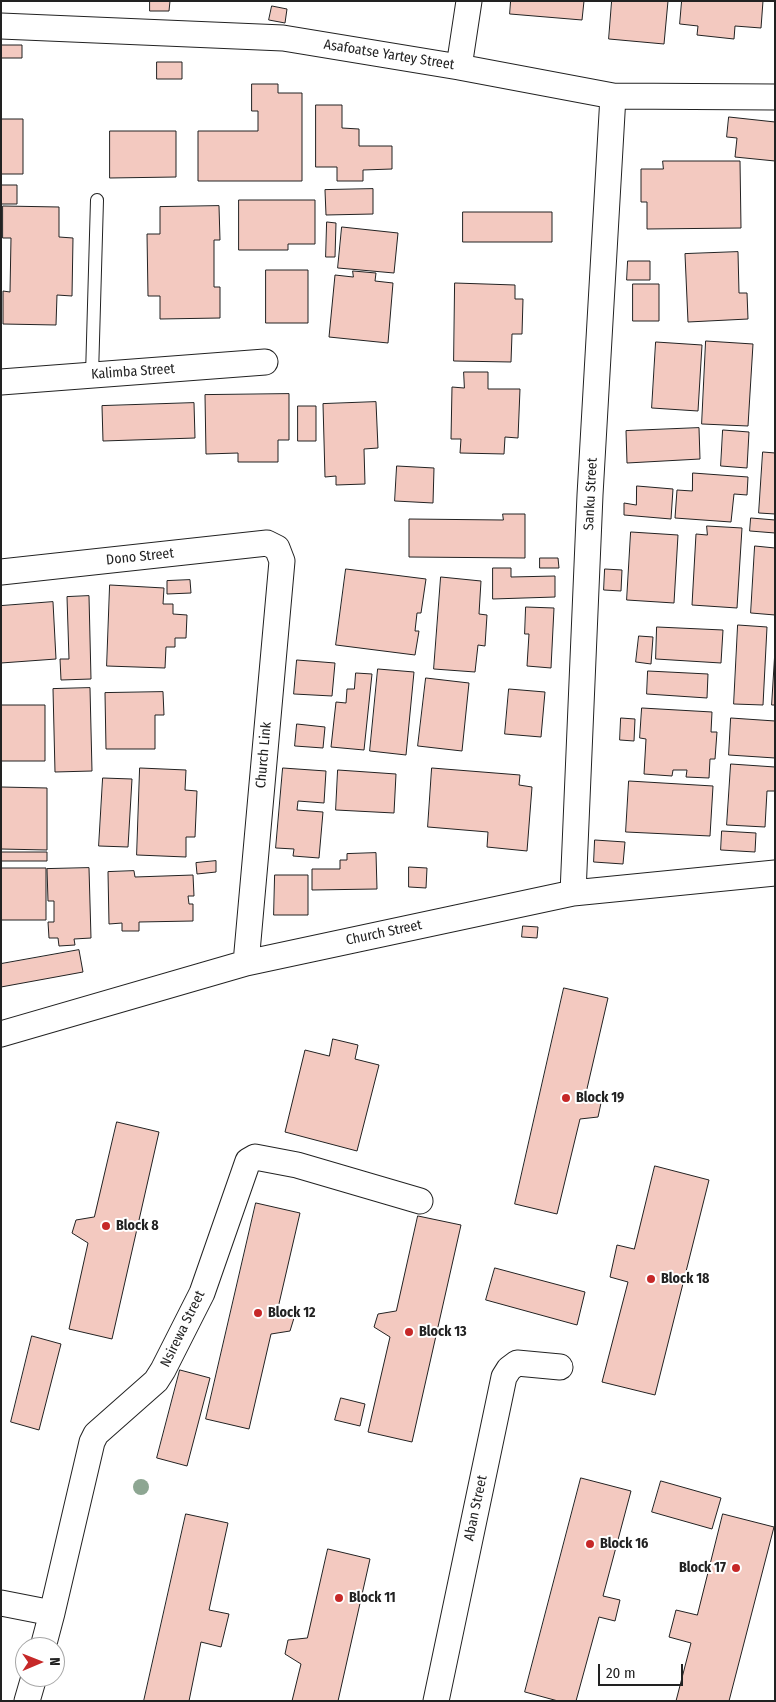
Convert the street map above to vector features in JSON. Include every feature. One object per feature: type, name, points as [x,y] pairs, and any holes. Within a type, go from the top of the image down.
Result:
[{"type":"street","points":[[459,67],[469,1]]},
{"type":"street","name":"Asafoatse Yartey Street","points":[[1,26],[283,38],[459,67],[613,96],[775,97]]},
{"type":"street","name":"Sanku Street","points":[[573,893],[590,495],[613,96]]},
{"type":"street","name":"Kalimba Street","points":[[1,382],[265,362]]},
{"type":"street","name":"Dono Street","points":[[1,572],[267,543],[277,548]]},
{"type":"street","name":"Church Link","points":[[246,963],[282,561],[277,548]]},
{"type":"street","name":"Church Street","points":[[1,1034],[246,963],[573,893],[775,873]]},
{"type":"street","name":"Nsirewa Street","points":[[46,1637],[92,1442],[96,1434],[156,1381],[163,1370],[202,1294],[248,1161],[254,1157],[298,1165],[420,1201]]},
{"type":"street","name":"Aban Street","points":[[436,1701],[504,1377],[509,1369],[517,1363],[560,1367]]},
{"type":"street","points":[[1,1603],[52,1613]]},
{"type":"street","points":[[27,1701],[31,1687]]},
{"type":"lane","points":[[92,375],[97,200]]},
{"type":"building","points":[[150,1],[170,1],[169,11],[150,11]]},
{"type":"building","points":[[511,1],[584,1],[582,20],[510,14]]},
{"type":"building","points":[[612,1],[668,1],[664,44],[609,39]]},
{"type":"building","points":[[682,1],[763,1],[761,28],[735,26],[734,39],[697,35],[698,26],[680,24]]},
{"type":"building","points":[[272,6],[287,9],[285,23],[269,20]]},
{"type":"building","points":[[1,45],[22,45],[22,58],[1,58]]},
{"type":"building","points":[[157,62],[182,62],[182,79],[157,79]]},
{"type":"building","points":[[252,84],[278,84],[278,93],[302,93],[302,181],[198,181],[198,131],[258,131],[258,111],[252,111]]},
{"type":"building","points":[[316,105],[342,105],[342,128],[359,129],[359,146],[392,146],[392,169],[363,170],[363,181],[337,181],[337,167],[316,167]]},
{"type":"building","points":[[729,117],[775,122],[775,161],[735,157],[737,138],[727,137]]},
{"type":"building","points":[[1,119],[23,119],[23,174],[1,174]]},
{"type":"building","points":[[110,131],[176,131],[176,177],[110,178]]},
{"type":"building","points":[[663,161],[740,161],[741,228],[647,229],[647,202],[641,202],[641,169],[663,169]]},
{"type":"building","points":[[1,185],[17,185],[17,204],[1,204]]},
{"type":"building","points":[[373,189],[373,214],[326,215],[325,190]]},
{"type":"building","points":[[239,200],[315,200],[315,244],[288,244],[288,250],[239,250]]},
{"type":"building","points":[[3,206],[59,207],[59,237],[73,238],[72,296],[57,295],[56,325],[3,324],[3,291],[10,292],[11,238],[3,238]]},
{"type":"building","points":[[219,206],[220,240],[214,240],[214,287],[220,287],[220,318],[160,319],[160,296],[148,296],[147,234],[160,234],[160,207]]},
{"type":"building","points":[[463,212],[552,212],[552,242],[463,242]]},
{"type":"building","points":[[327,222],[336,223],[335,257],[326,257]]},
{"type":"building","points":[[342,227],[398,233],[394,273],[338,268]]},
{"type":"building","points":[[738,252],[739,293],[747,293],[748,319],[688,322],[685,254]]},
{"type":"building","points":[[628,261],[650,261],[650,280],[627,280]]},
{"type":"building","points":[[266,270],[308,270],[308,323],[266,323]]},
{"type":"building","points":[[353,271],[376,273],[375,281],[393,283],[388,343],[329,337],[335,275],[353,277]]},
{"type":"building","points":[[455,283],[515,285],[515,299],[523,299],[522,334],[512,334],[511,362],[454,361]]},
{"type":"building","points":[[633,284],[659,284],[659,321],[633,321]]},
{"type":"building","points":[[706,341],[753,344],[748,426],[702,424]]},
{"type":"building","points":[[656,342],[702,345],[698,411],[652,408]]},
{"type":"building","points":[[464,372],[488,372],[488,389],[520,389],[518,438],[505,437],[504,454],[460,453],[461,439],[451,439],[452,387],[464,388]]},
{"type":"building","points":[[289,394],[289,440],[278,440],[278,462],[238,462],[238,453],[206,454],[205,395]]},
{"type":"building","points":[[376,402],[378,448],[364,449],[365,484],[336,485],[336,476],[325,477],[323,404]]},
{"type":"building","points":[[194,403],[195,438],[103,441],[102,406]]},
{"type":"building","points":[[298,406],[316,406],[316,441],[298,441]]},
{"type":"building","points":[[699,428],[700,459],[627,463],[626,431]]},
{"type":"building","points":[[723,430],[749,432],[747,468],[721,466]]},
{"type":"building","points":[[763,452],[775,453],[775,514],[759,513]]},
{"type":"building","points":[[397,466],[434,468],[433,503],[395,501]]},
{"type":"building","points":[[693,473],[748,477],[747,495],[734,494],[731,522],[675,518],[677,490],[692,491]]},
{"type":"building","points":[[637,486],[673,489],[671,519],[624,515],[624,503],[636,505]]},
{"type":"building","points":[[503,514],[525,514],[525,558],[409,557],[409,519],[503,520]]},
{"type":"building","points":[[751,518],[775,520],[775,533],[750,531]]},
{"type":"building","points":[[707,526],[742,528],[737,608],[692,605],[696,534],[707,535]]},
{"type":"building","points":[[631,532],[678,535],[674,603],[627,600]]},
{"type":"building","points":[[755,546],[775,548],[775,615],[751,613]]},
{"type":"building","points":[[540,558],[558,558],[559,568],[540,568]]},
{"type":"building","points":[[493,568],[511,568],[511,577],[555,576],[555,597],[493,599]]},
{"type":"building","points":[[346,569],[426,579],[421,613],[417,613],[415,631],[419,631],[415,655],[336,645]]},
{"type":"building","points":[[605,569],[622,570],[621,591],[604,590]]},
{"type":"building","points":[[441,577],[481,581],[479,614],[487,615],[485,646],[478,645],[475,672],[434,669]]},
{"type":"building","points":[[190,580],[191,593],[167,594],[167,581]]},
{"type":"building","points":[[110,585],[164,588],[163,604],[173,604],[173,614],[187,615],[186,638],[175,638],[175,647],[166,647],[165,668],[107,666]]},
{"type":"building","points":[[89,596],[91,679],[61,680],[60,659],[69,659],[67,597]]},
{"type":"building","points":[[53,602],[56,659],[1,663],[1,606]]},
{"type":"building","points":[[526,607],[554,608],[551,668],[527,666],[529,634],[525,634]]},
{"type":"building","points":[[738,625],[767,627],[763,705],[734,704]]},
{"type":"building","points":[[657,627],[723,630],[721,663],[656,659]]},
{"type":"building","points":[[639,636],[653,637],[651,664],[636,662]]},
{"type":"building","points":[[775,650],[775,705],[772,705]]},
{"type":"building","points":[[297,660],[335,663],[332,696],[294,694]]},
{"type":"building","points":[[378,669],[414,672],[406,755],[370,751]]},
{"type":"building","points":[[648,671],[708,674],[707,698],[647,694]]},
{"type":"building","points":[[356,673],[372,674],[364,750],[331,747],[336,702],[346,703],[347,689],[354,689]]},
{"type":"building","points":[[426,678],[469,683],[462,751],[418,746]]},
{"type":"building","points":[[90,688],[92,771],[55,772],[53,689]]},
{"type":"building","points":[[509,689],[545,692],[541,737],[505,734]]},
{"type":"building","points":[[163,692],[164,715],[155,715],[155,749],[106,749],[105,693]]},
{"type":"building","points":[[1,705],[45,705],[45,761],[1,761]]},
{"type":"building","points":[[642,708],[712,712],[711,732],[717,732],[715,759],[710,759],[709,778],[686,777],[687,770],[673,770],[672,776],[644,774],[646,739],[640,738]]},
{"type":"building","points":[[621,718],[635,719],[634,741],[620,740]]},
{"type":"building","points":[[731,718],[775,721],[775,758],[729,755]]},
{"type":"building","points":[[297,724],[325,727],[323,748],[295,746]]},
{"type":"building","points":[[731,764],[775,767],[775,791],[767,791],[765,827],[727,825]]},
{"type":"building","points":[[140,768],[186,770],[185,790],[197,791],[195,837],[186,837],[186,857],[137,855]]},
{"type":"building","points":[[283,768],[326,771],[324,803],[298,801],[297,810],[323,812],[319,858],[293,856],[294,849],[276,848]]},
{"type":"building","points":[[432,768],[520,775],[519,785],[532,787],[527,851],[487,847],[488,832],[428,827]]},
{"type":"building","points":[[338,770],[396,774],[394,813],[336,810]]},
{"type":"building","points":[[103,778],[132,779],[128,847],[99,846]]},
{"type":"building","points":[[629,781],[713,786],[710,836],[626,832]]},
{"type":"building","points":[[1,787],[47,788],[47,850],[1,849]]},
{"type":"building","points":[[722,831],[756,833],[755,852],[721,850]]},
{"type":"building","points":[[595,840],[625,842],[623,864],[594,862]]},
{"type":"building","points":[[1,852],[47,852],[47,861],[1,861]]},
{"type":"building","points":[[376,853],[377,889],[312,890],[312,869],[340,869],[340,860],[347,860],[347,854]]},
{"type":"building","points":[[216,861],[216,872],[197,874],[196,863]]},
{"type":"building","points":[[409,867],[427,868],[426,888],[409,887]]},
{"type":"building","points":[[1,868],[46,868],[46,920],[1,920]]},
{"type":"building","points":[[89,868],[91,938],[74,939],[75,945],[59,946],[58,938],[49,938],[48,922],[54,922],[54,901],[48,901],[47,869]]},
{"type":"building","points":[[134,871],[135,877],[193,875],[194,896],[188,896],[189,904],[193,904],[193,921],[139,922],[139,931],[122,931],[122,923],[109,924],[108,872]]},
{"type":"building","points":[[275,875],[308,875],[308,915],[274,915]]},
{"type":"building","points":[[523,926],[538,927],[537,938],[522,937]]},
{"type":"building","points":[[79,950],[83,972],[1,987],[1,964]]},
{"type":"building","name":"Block 19","points":[[564,988],[608,998],[586,1093],[601,1103],[598,1117],[580,1119],[557,1214],[515,1204]]},
{"type":"building","points":[[333,1039],[358,1045],[355,1059],[379,1065],[357,1151],[285,1132],[305,1050],[329,1056]]},
{"type":"building","name":"Block 8","points":[[117,1122],[159,1132],[112,1339],[69,1329],[88,1243],[72,1233],[76,1220],[94,1217]]},
{"type":"building","name":"Block 18","points":[[655,1166],[709,1180],[655,1395],[602,1382],[628,1282],[610,1277],[617,1245],[634,1249]]},
{"type":"building","name":"Block 12","points":[[256,1203],[300,1213],[278,1308],[294,1318],[290,1331],[271,1334],[249,1429],[206,1419]]},
{"type":"building","name":"Block 13","points":[[418,1216],[461,1225],[412,1442],[368,1432],[390,1337],[374,1327],[378,1314],[396,1311]]},
{"type":"building","points":[[495,1268],[585,1292],[577,1325],[486,1300]]},
{"type":"building","points":[[32,1336],[61,1344],[39,1430],[11,1422]]},
{"type":"building","points":[[180,1370],[210,1378],[187,1466],[157,1458]]},
{"type":"building","points":[[341,1398],[365,1404],[360,1426],[335,1420]]},
{"type":"building","name":"Block 16","points":[[581,1478],[631,1491],[603,1596],[620,1600],[615,1621],[599,1617],[576,1701],[558,1701],[525,1692]]},
{"type":"building","points":[[661,1481],[721,1498],[712,1529],[652,1512]]},
{"type":"building","points":[[186,1514],[228,1523],[209,1610],[229,1614],[221,1647],[201,1642],[189,1701],[144,1701]]},
{"type":"building","name":"Block 17","points":[[723,1514],[774,1527],[729,1701],[676,1701],[691,1643],[669,1637],[676,1610],[697,1615]]},
{"type":"building","name":"Block 11","points":[[328,1549],[370,1559],[338,1701],[292,1701],[301,1664],[285,1654],[288,1640],[307,1638]]},
{"type":"place","name":"Block 19","points":[[566,1098]]},
{"type":"place","name":"Block 8","points":[[106,1226]]},
{"type":"place","name":"Block 18","points":[[651,1279]]},
{"type":"place","name":"Block 12","points":[[258,1313]]},
{"type":"place","name":"Block 13","points":[[409,1332]]},
{"type":"place","name":"Block 16","points":[[590,1544]]},
{"type":"place","name":"Block 17","points":[[736,1568]]},
{"type":"place","name":"Block 11","points":[[339,1598]]}]
